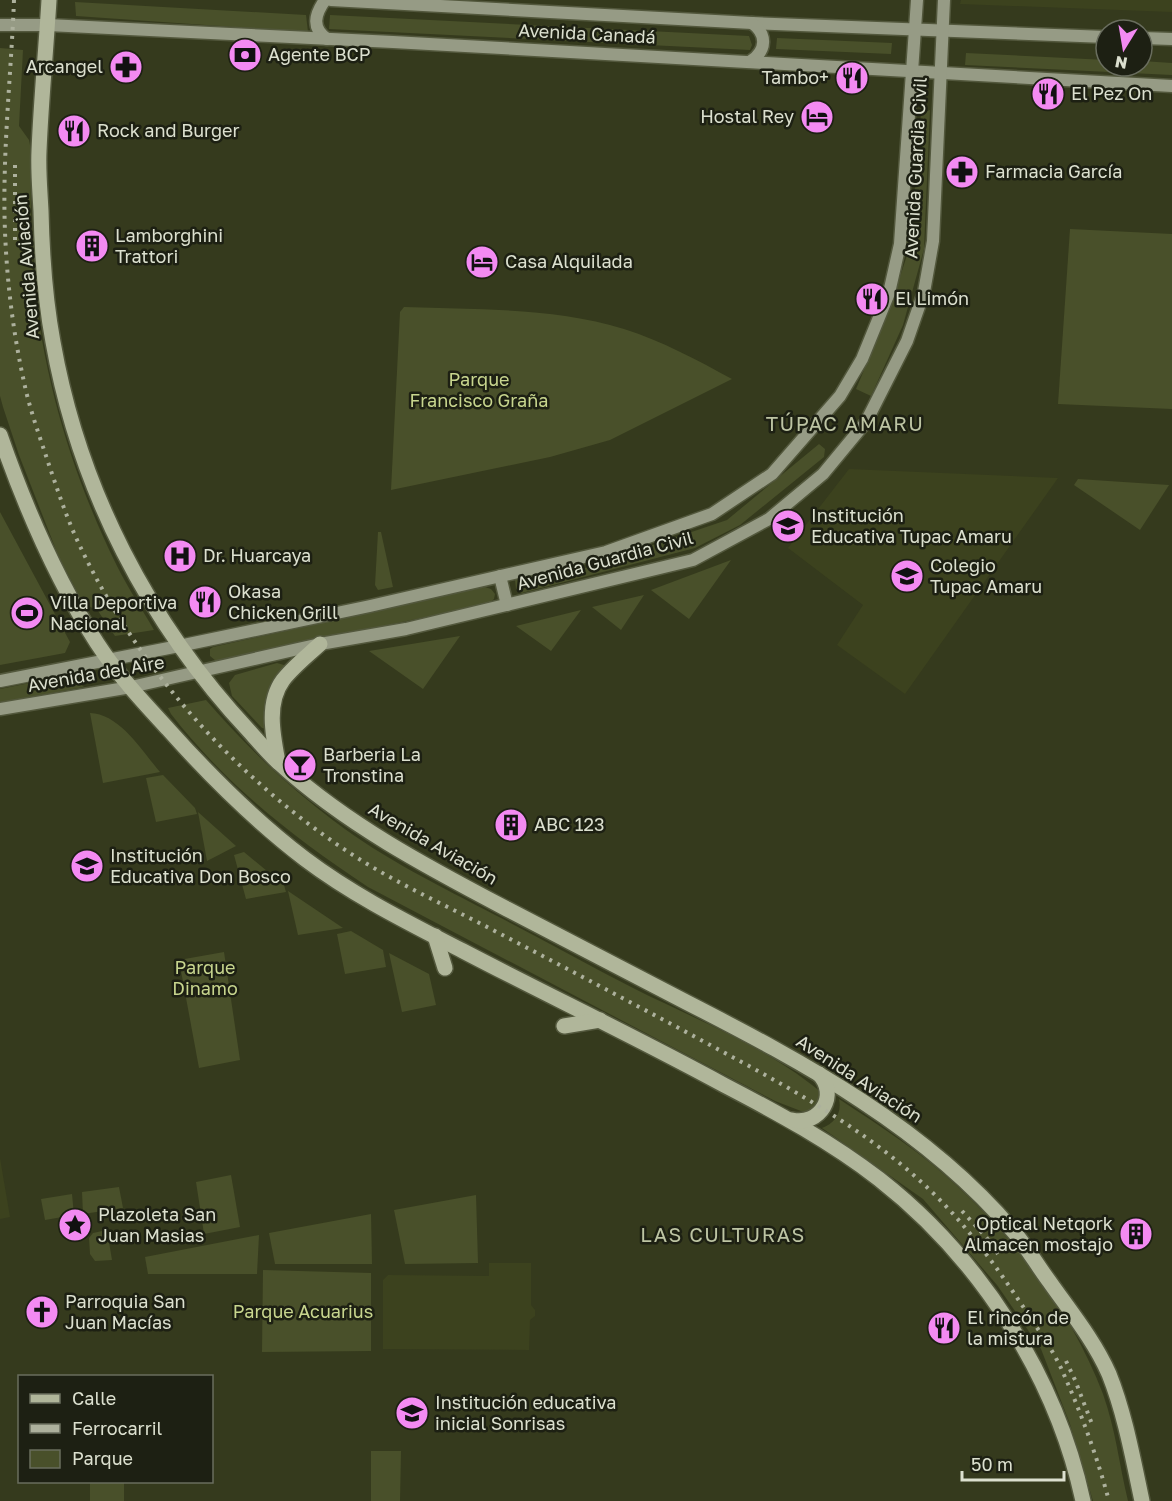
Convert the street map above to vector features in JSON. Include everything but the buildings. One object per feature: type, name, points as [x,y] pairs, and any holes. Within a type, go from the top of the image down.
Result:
[{"type":"main road","name":"Avenida Aviación","points":[[49,0],[39,154],[45,293],[52,342],[73,428],[96,493],[145,593],[198,673],[278,762],[336,808],[402,851],[459,884],[755,1037],[816,1072],[868,1104],[933,1153],[984,1200],[1016,1234],[1085,1331],[1108,1373],[1131,1452],[1142,1501]]},
{"type":"main road","points":[[325,0],[318,11],[315,24],[320,34],[327,39]]},
{"type":"main road","name":"Avenida Canadá","points":[[331,0],[752,22],[1094,36]]},
{"type":"main road","name":"Avenida Guardia Civil","points":[[179,646],[606,552],[712,514],[772,474],[840,396],[862,359],[889,293],[900,244],[917,0]]},
{"type":"main road","name":"Avenida Guardia Civil","points":[[198,673],[320,645],[406,629],[693,560],[770,519],[823,474],[866,422],[907,341],[924,292],[933,241],[944,0]]},
{"type":"main road","points":[[751,61],[758,57],[764,42],[758,27],[752,22]]},
{"type":"main road","name":"Avenida Canadá","points":[[0,25],[48,25],[751,61],[1172,86]]},
{"type":"main road","points":[[1154,38],[1172,39]]},
{"type":"main road","points":[[0,435],[29,514],[61,578],[98,643],[131,687],[212,778],[257,820],[307,860],[348,888],[435,936],[789,1120],[842,1152],[897,1194],[936,1231],[973,1273],[1012,1329],[1040,1378],[1068,1444],[1083,1501]]},
{"type":"main road","points":[[500,576],[507,605]]},
{"type":"main road","points":[[278,762],[272,721],[276,693],[290,671],[320,645]]},
{"type":"main road","name":"Avenida del Aire","points":[[0,681],[179,646]]},
{"type":"main road","name":"Avenida del Aire","points":[[0,709],[198,673]]},
{"type":"main road","points":[[435,936],[445,968]]},
{"type":"main road","points":[[564,1026],[600,1020]]},
{"type":"main road","points":[[789,1120],[806,1121],[817,1116],[824,1108],[828,1097],[826,1085],[816,1072]]},
{"type":"shaded area","points":[[961,0],[1172,0],[1172,12],[960,4]]},
{"type":"shaded area","name":"Colegio Tupac Amaru","points":[[849,469],[1058,478],[905,694],[837,645],[863,605],[788,548]]},
{"type":"shaded area","points":[[0,1158],[10,1217],[0,1219]]},
{"type":"shaded area","points":[[489,1263],[531,1263],[531,1305],[535,1310],[535,1316],[530,1320],[529,1350],[383,1349],[383,1280],[388,1275],[489,1276]]},
{"type":"green space","points":[[75,2],[306,15],[308,32],[76,16]]},
{"type":"green space","points":[[330,15],[749,36],[752,45],[750,50],[329,29]]},
{"type":"green space","points":[[777,38],[892,43],[891,54],[776,49]]},
{"type":"green space","points":[[0,48],[23,50],[19,126],[30,145],[34,282],[53,392],[74,463],[101,532],[121,574],[154,630],[115,636],[98,611],[83,603],[58,555],[19,455],[0,396]]},
{"type":"green space","points":[[966,53],[1094,59],[1094,71],[965,65]]},
{"type":"green space","points":[[1154,62],[1172,63],[1172,75],[1154,74]]},
{"type":"green space","points":[[930,110],[924,249],[903,325],[871,396],[856,389],[889,311],[910,246],[921,113]]},
{"type":"green space","points":[[1070,229],[1172,234],[1172,409],[1058,404]]},
{"type":"green space","name":"Parque Francisco Graña","points":[[404,307],[543,313],[597,322],[652,339],[732,379],[610,440],[550,457],[391,490],[400,312]]},
{"type":"green space","points":[[819,444],[825,449],[824,457],[740,525],[695,548],[522,593],[516,589],[515,580],[582,569],[727,520]]},
{"type":"green space","points":[[1078,479],[1169,485],[1140,530],[1074,485]]},
{"type":"green space","name":"Villa Deportiva Nacional","points":[[0,512],[70,642],[65,653],[0,665]]},
{"type":"green space","points":[[378,532],[381,532],[393,587],[378,590],[375,585]]},
{"type":"green space","points":[[731,560],[689,619],[651,590]]},
{"type":"green space","points":[[485,587],[491,589],[495,594],[494,599],[488,604],[216,661],[210,656],[210,649],[213,647]]},
{"type":"green space","points":[[644,595],[621,630],[592,607]]},
{"type":"green space","points":[[581,610],[551,651],[516,626]]},
{"type":"green space","points":[[460,636],[423,689],[369,651]]},
{"type":"green space","points":[[277,663],[284,665],[284,670],[267,729],[262,728],[232,696],[229,683],[235,675]]},
{"type":"green space","points":[[69,675],[84,687],[0,703],[0,689]]},
{"type":"green space","points":[[206,700],[251,749],[283,779],[353,835],[433,883],[635,989],[760,1051],[828,1098],[830,1108],[828,1113],[819,1118],[775,1101],[368,887],[313,849],[262,809],[192,740],[168,708]]},
{"type":"green space","points":[[90,713],[101,715],[121,727],[160,772],[103,783]]},
{"type":"green space","points":[[163,775],[195,808],[197,814],[156,822],[146,778]]},
{"type":"green space","points":[[198,812],[236,846],[207,861]]},
{"type":"green space","points":[[244,852],[284,885],[286,892],[246,899],[234,855]]},
{"type":"green space","points":[[288,891],[343,928],[298,935]]},
{"type":"green space","points":[[351,931],[383,950],[386,967],[345,974],[337,934]]},
{"type":"green space","name":"Parque Dinamo","points":[[224,952],[240,1060],[199,1068],[179,960]]},
{"type":"green space","points":[[389,953],[429,974],[436,1005],[402,1012]]},
{"type":"green space","points":[[839,1099],[900,1140],[944,1174],[1002,1231],[1042,1282],[1076,1336],[1103,1394],[1128,1501],[1093,1501],[1070,1424],[1041,1349],[997,1285],[923,1199],[822,1128],[836,1117]]},
{"type":"green space","points":[[231,1175],[240,1227],[204,1234],[196,1182]]},
{"type":"green space","points":[[119,1187],[123,1208],[83,1214],[82,1192]]},
{"type":"green space","points":[[72,1194],[74,1215],[45,1220],[41,1199]]},
{"type":"green space","points":[[476,1195],[478,1263],[405,1264],[394,1210]]},
{"type":"green space","points":[[371,1214],[372,1264],[275,1264],[269,1233]]},
{"type":"green space","points":[[107,1230],[112,1260],[95,1261],[90,1254],[89,1238],[93,1233]]},
{"type":"green space","points":[[259,1235],[257,1274],[148,1274],[145,1257]]},
{"type":"green space","name":"Parque Acuarius","points":[[263,1270],[371,1273],[371,1351],[262,1352]]},
{"type":"green space","points":[[371,1451],[401,1451],[400,1501],[371,1501]]},
{"type":"green space","points":[[90,1483],[124,1483],[124,1501],[90,1501]]},
{"type":"railway","points":[[14,0],[4,203],[11,307],[24,382],[32,415],[79,544],[103,591],[131,636],[162,679],[232,758],[313,827],[356,857],[772,1079],[859,1132],[912,1174],[937,1197],[973,1237],[1048,1345],[1061,1368],[1081,1417],[1109,1501]]},
{"type":"railway","points":[[15,165],[15,246]]},
{"type":"railway","points":[[962,1211],[998,1254]]},
{"type":"railway","points":[[1066,1361],[1092,1424]]},
{"type":"place","name":"Agente BCP","points":[[245,55]]},
{"type":"place","name":"Arcangel","points":[[126,67]]},
{"type":"place","name":"Tambo+","points":[[852,78]]},
{"type":"place","name":"El Pez On","points":[[1048,94]]},
{"type":"place","name":"Hostal Rey","points":[[817,117]]},
{"type":"place","name":"Rock and Burger","points":[[74,131]]},
{"type":"place","name":"Farmacia García","points":[[962,172]]},
{"type":"place","name":"Lamborghini Trattori","points":[[92,246]]},
{"type":"place","name":"Casa Alquilada","points":[[482,262]]},
{"type":"place","name":"El Limón","points":[[872,299]]},
{"type":"place","name":"Institución Educativa Tupac Amaru","points":[[788,526]]},
{"type":"place","name":"Dr. Huarcaya","points":[[180,556]]},
{"type":"place","name":"Colegio Tupac Amaru","points":[[907,576]]},
{"type":"place","name":"Okasa Chicken Grill","points":[[205,602]]},
{"type":"place","name":"Villa Deportiva Nacional","points":[[27,613]]},
{"type":"place","name":"Barberia La Tronstina","points":[[300,765]]},
{"type":"place","name":"ABC 123","points":[[511,825]]},
{"type":"place","name":"Institución Educativa Don Bosco","points":[[87,866]]},
{"type":"place","name":"Plazoleta San Juan Masias","points":[[75,1225]]},
{"type":"place","name":"Optical Netqork Almacen mostajo","points":[[1136,1234]]},
{"type":"place","name":"Parroquia San Juan Macías","points":[[42,1312]]},
{"type":"place","name":"El rincón de la mistura","points":[[944,1328]]},
{"type":"place","name":"Institución educativa inicial Sonrisas","points":[[412,1413]]},
{"type":"district","name":"TÚPAC AMARU","points":[[845,424]]},
{"type":"district","name":"LAS CULTURAS","points":[[723,1235]]}]
